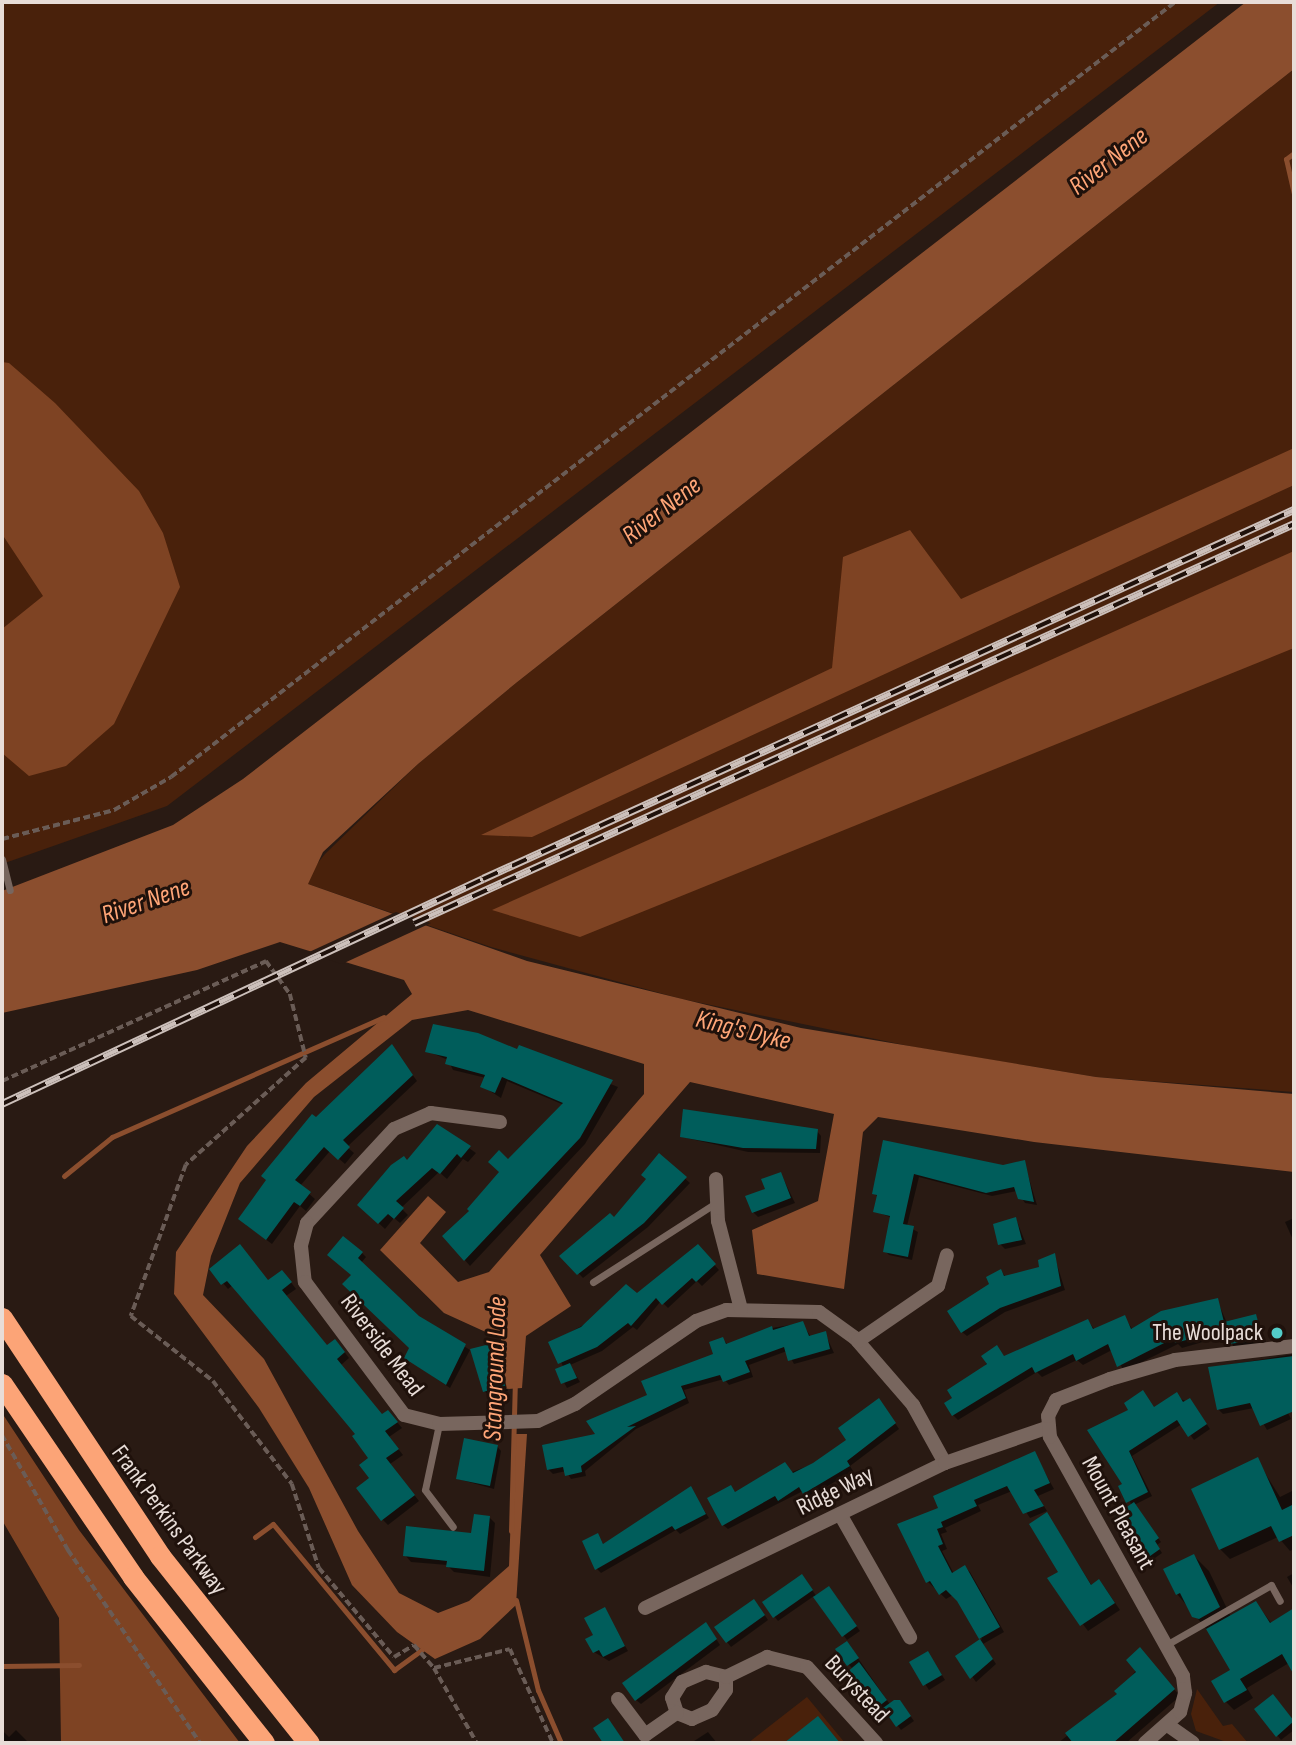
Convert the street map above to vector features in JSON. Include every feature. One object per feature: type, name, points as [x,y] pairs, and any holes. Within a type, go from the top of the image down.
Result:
[{"type":"highway","name":"Frank Perkins Parkway","points":[[2,1318],[160,1556],[309,1743]]},
{"type":"highway","points":[[2,1384],[133,1577],[264,1743]]},
{"type":"street","name":"Riverside Mead","points":[[500,1122],[431,1113],[394,1129],[307,1223],[300,1246],[305,1282],[404,1415],[439,1424],[538,1421],[575,1404],[696,1321],[741,1309],[818,1312],[858,1341],[913,1405],[946,1463]]},
{"type":"street","points":[[716,1179],[717,1202],[741,1309]]},
{"type":"street","points":[[858,1341],[938,1286],[947,1255]]},
{"type":"street","points":[[1049,1427],[1048,1416],[1056,1400],[1175,1360],[1294,1346]]},
{"type":"street","name":"Ridge Way","points":[[645,1608],[946,1463],[1049,1427]]},
{"type":"street","name":"Mount Pleasant","points":[[1049,1427],[1050,1437],[1183,1675],[1185,1693],[1180,1712],[1169,1726]]},
{"type":"street","points":[[840,1514],[910,1637]]},
{"type":"street","name":"Burystead","points":[[677,1713],[672,1698],[682,1682],[706,1672],[726,1677],[767,1657],[807,1667],[876,1743]]},
{"type":"street","points":[[618,1699],[645,1735],[677,1713],[692,1719],[712,1710],[726,1690],[726,1677]]},
{"type":"street","points":[[1145,1743],[1169,1726],[1193,1743]]},
{"type":"lane","points":[[2,859],[10,890]]},
{"type":"lane","points":[[593,1282],[717,1202]]},
{"type":"lane","points":[[439,1424],[425,1490],[453,1527]]},
{"type":"lane","points":[[1166,1645],[1271,1585],[1280,1601]]},
{"type":"path","points":[[2,839],[114,810],[171,776],[1175,2]]},
{"type":"path","points":[[2,1082],[266,961],[290,995],[306,1058],[186,1165],[131,1316],[221,1391],[292,1484],[319,1568],[394,1657],[414,1645],[434,1668],[477,1743]]},
{"type":"path","points":[[2,1435],[68,1550],[200,1743]]},
{"type":"path","points":[[434,1668],[510,1649],[553,1743]]},
{"type":"shaded area","points":[[2,2],[1220,2],[167,806],[2,864]]},
{"type":"shaded area","points":[[1294,69],[1294,1092],[1096,1077],[914,1047],[682,999],[491,947],[308,884],[308,875],[325,854],[418,764],[516,683]]},
{"type":"shaded area","points":[[2,362],[9,363],[55,403],[139,491],[163,533],[180,587],[114,724],[66,766],[29,776],[2,753],[2,629],[43,596],[2,534]]},
{"type":"shaded area","points":[[1294,448],[1294,485],[532,837],[481,835],[832,668],[843,557],[910,530],[961,599]]},
{"type":"shaded area","points":[[1294,551],[1294,648],[580,937],[492,910]]},
{"type":"shaded area","points":[[2,1413],[79,1530],[240,1743],[61,1743],[59,1618],[2,1520]]},
{"type":"shaded area","points":[[1197,1689],[1223,1726],[1232,1724],[1248,1743],[1229,1743],[1196,1731],[1191,1714]]},
{"type":"shaded area","points":[[807,1697],[845,1743],[748,1743]]},
{"type":"water","points":[[1246,2],[1294,2],[1294,69],[516,683],[418,764],[323,852],[308,884],[527,961],[801,1028],[1096,1077],[1294,1094],[1294,1172],[1034,1142],[878,1117],[863,1132],[844,1289],[757,1274],[752,1230],[818,1201],[834,1114],[690,1082],[540,1255],[571,1306],[526,1336],[522,1388],[506,1389],[501,1339],[444,1313],[380,1250],[428,1196],[446,1212],[420,1243],[458,1282],[489,1272],[644,1094],[644,1064],[468,1010],[412,1020],[314,1097],[240,1183],[211,1256],[203,1295],[264,1359],[358,1531],[399,1593],[438,1613],[469,1601],[509,1566],[514,1434],[527,1434],[516,1605],[480,1639],[435,1659],[397,1632],[352,1585],[309,1488],[259,1408],[174,1294],[176,1252],[247,1146],[306,1083],[412,994],[404,980],[280,942],[197,970],[2,1013],[2,891],[173,825],[243,779]]},
{"type":"pier","points":[[396,912],[431,923],[342,964],[307,953]]},
{"type":"building","points":[[433,1024],[478,1033],[517,1049],[519,1045],[613,1080],[580,1138],[464,1261],[442,1236],[469,1211],[467,1209],[499,1172],[488,1162],[499,1150],[508,1159],[563,1103],[502,1077],[495,1093],[480,1087],[485,1075],[445,1064],[447,1057],[425,1052]]},
{"type":"building","points":[[392,1044],[413,1075],[343,1140],[350,1147],[338,1160],[324,1147],[295,1180],[311,1192],[300,1206],[294,1202],[266,1240],[238,1219],[266,1180],[261,1176],[312,1114],[316,1117]]},
{"type":"building","points":[[683,1109],[818,1129],[816,1149],[743,1148],[680,1137]]},
{"type":"building","points":[[437,1124],[471,1146],[461,1158],[457,1154],[440,1174],[432,1168],[396,1201],[404,1208],[394,1219],[388,1214],[378,1224],[357,1205],[391,1165],[404,1156],[407,1160]]},
{"type":"building","points":[[883,1140],[1003,1165],[1025,1160],[1034,1202],[1018,1199],[1014,1187],[986,1193],[914,1174],[903,1224],[914,1226],[908,1257],[883,1252],[890,1216],[873,1212],[877,1195],[872,1194]]},
{"type":"building","points":[[659,1153],[687,1177],[644,1223],[577,1275],[559,1256],[610,1213],[614,1217],[646,1179],[641,1175]]},
{"type":"building","points":[[781,1172],[791,1198],[752,1213],[745,1196],[765,1189],[761,1179]]},
{"type":"building","points":[[1016,1217],[1022,1240],[998,1245],[993,1224]]},
{"type":"building","points":[[343,1236],[363,1252],[358,1258],[419,1316],[466,1344],[446,1385],[404,1358],[409,1348],[342,1284],[351,1275],[327,1255]]},
{"type":"building","points":[[240,1244],[268,1280],[282,1270],[292,1282],[282,1290],[327,1345],[335,1339],[345,1352],[337,1359],[382,1414],[388,1410],[398,1422],[385,1431],[399,1449],[386,1458],[415,1495],[381,1521],[356,1488],[369,1478],[359,1465],[368,1458],[352,1436],[355,1434],[227,1281],[221,1285],[209,1269]]},
{"type":"building","points":[[698,1244],[716,1264],[696,1282],[692,1278],[662,1305],[656,1298],[631,1326],[628,1323],[597,1347],[558,1364],[548,1342],[581,1327],[626,1284],[637,1293]]},
{"type":"building","points":[[1055,1253],[1061,1286],[1000,1308],[961,1333],[947,1311],[989,1284],[986,1277],[1001,1269],[1004,1276],[1039,1267],[1038,1260]]},
{"type":"building","points":[[1218,1298],[1224,1322],[1256,1314],[1263,1340],[1228,1344],[1224,1330],[1175,1343],[1174,1338],[1117,1367],[1108,1344],[1076,1361],[1073,1354],[1035,1373],[1032,1367],[952,1416],[944,1403],[952,1398],[947,1390],[987,1364],[981,1356],[997,1345],[1004,1356],[1088,1319],[1093,1329],[1125,1315],[1131,1329],[1161,1311]]},
{"type":"building","points":[[803,1321],[809,1336],[826,1331],[830,1349],[788,1361],[784,1347],[745,1361],[750,1372],[723,1382],[720,1375],[681,1386],[686,1398],[627,1427],[636,1426],[581,1466],[582,1472],[565,1476],[563,1467],[547,1470],[542,1445],[595,1434],[586,1421],[647,1395],[641,1381],[713,1354],[709,1342],[723,1337],[726,1344],[772,1326],[773,1330]]},
{"type":"building","points":[[494,1343],[505,1386],[483,1392],[470,1349]]},
{"type":"building","points":[[1294,1356],[1294,1411],[1260,1426],[1250,1403],[1217,1410],[1208,1367]]},
{"type":"building","points":[[570,1363],[577,1378],[561,1384],[555,1369]]},
{"type":"building","points":[[1143,1390],[1154,1407],[1177,1392],[1183,1402],[1190,1398],[1207,1424],[1188,1437],[1177,1420],[1129,1451],[1148,1492],[1126,1503],[1118,1486],[1122,1484],[1087,1430],[1128,1410],[1124,1403]]},
{"type":"building","points":[[879,1398],[896,1423],[847,1461],[850,1466],[803,1494],[799,1487],[778,1501],[775,1496],[722,1526],[707,1498],[731,1485],[735,1492],[785,1462],[793,1473],[813,1463],[846,1440],[838,1428]]},
{"type":"building","points":[[464,1438],[498,1445],[490,1486],[456,1479]]},
{"type":"building","points":[[1035,1451],[1050,1483],[1034,1490],[1044,1506],[1023,1514],[1007,1486],[974,1500],[977,1506],[941,1522],[943,1527],[937,1529],[943,1544],[938,1546],[952,1573],[965,1565],[1000,1627],[979,1639],[957,1601],[946,1590],[939,1595],[930,1581],[926,1583],[897,1524],[938,1508],[933,1496]]},
{"type":"building","points":[[1258,1457],[1282,1510],[1294,1504],[1294,1535],[1279,1542],[1271,1526],[1219,1550],[1191,1489]]},
{"type":"building","points":[[691,1486],[706,1514],[675,1530],[672,1526],[595,1570],[582,1541],[598,1533],[603,1544]]},
{"type":"building","points":[[1134,1502],[1159,1538],[1155,1541],[1160,1549],[1143,1561],[1115,1515]]},
{"type":"building","points":[[1047,1512],[1091,1585],[1099,1579],[1115,1603],[1080,1626],[1047,1578],[1058,1572],[1029,1524]]},
{"type":"building","points":[[474,1514],[490,1516],[484,1571],[446,1567],[447,1561],[403,1556],[406,1526],[471,1533]]},
{"type":"building","points":[[1194,1554],[1220,1607],[1199,1619],[1192,1617],[1180,1593],[1176,1595],[1163,1569]]},
{"type":"building","points":[[802,1574],[813,1590],[773,1618],[762,1602]]},
{"type":"building","points":[[829,1586],[857,1626],[842,1637],[813,1597]]},
{"type":"building","points":[[754,1599],[765,1615],[726,1643],[714,1627]]},
{"type":"building","points":[[1256,1601],[1270,1623],[1294,1608],[1294,1675],[1282,1654],[1240,1679],[1247,1690],[1224,1703],[1211,1681],[1230,1670],[1206,1629]]},
{"type":"building","points":[[605,1607],[625,1646],[603,1657],[599,1650],[593,1653],[585,1639],[593,1635],[584,1618]]},
{"type":"building","points":[[706,1622],[717,1639],[635,1701],[622,1683]]},
{"type":"building","points":[[980,1639],[993,1659],[970,1679],[955,1656]]},
{"type":"building","points":[[847,1641],[859,1658],[847,1666],[835,1649]]},
{"type":"building","points":[[1140,1647],[1175,1689],[1113,1743],[1073,1743],[1065,1733],[1117,1694],[1114,1691],[1136,1672],[1126,1660]]},
{"type":"building","points":[[928,1651],[942,1675],[923,1686],[909,1662]]},
{"type":"building","points":[[859,1662],[887,1700],[874,1710],[846,1673]]},
{"type":"building","points":[[1273,1694],[1294,1721],[1276,1737],[1254,1709]]},
{"type":"building","points":[[894,1700],[900,1700],[911,1716],[896,1727],[883,1708]]},
{"type":"building","points":[[818,1716],[840,1743],[784,1743]]},
{"type":"building","points":[[608,1718],[625,1743],[603,1743],[593,1728]]},
{"type":"waterway","points":[[1294,153],[1286,159],[1294,193]]},
{"type":"waterway","points":[[64,1176],[112,1137],[384,1017]]},
{"type":"waterway","name":"Stanground Lode","points":[[511,1531],[515,1383]]},
{"type":"waterway","points":[[255,1537],[273,1524],[394,1670],[422,1650]]},
{"type":"waterway","name":"Stanground Lode","points":[[516,1600],[538,1690],[561,1743]]},
{"type":"waterway","points":[[2,1666],[79,1665]]},
{"type":"railway","points":[[2,1104],[483,879],[1294,510]]},
{"type":"railway","points":[[414,923],[1294,524]]},
{"type":"place","name":"The Woolpack","points":[[1277,1333]]},
{"type":"water label","name":"River Nene","points":[[1109,162]]},
{"type":"water label","name":"River Nene","points":[[662,511]]},
{"type":"water label","name":"River Nene","points":[[146,902]]},
{"type":"water label","name":"King's Dyke","points":[[743,1031]]}]
